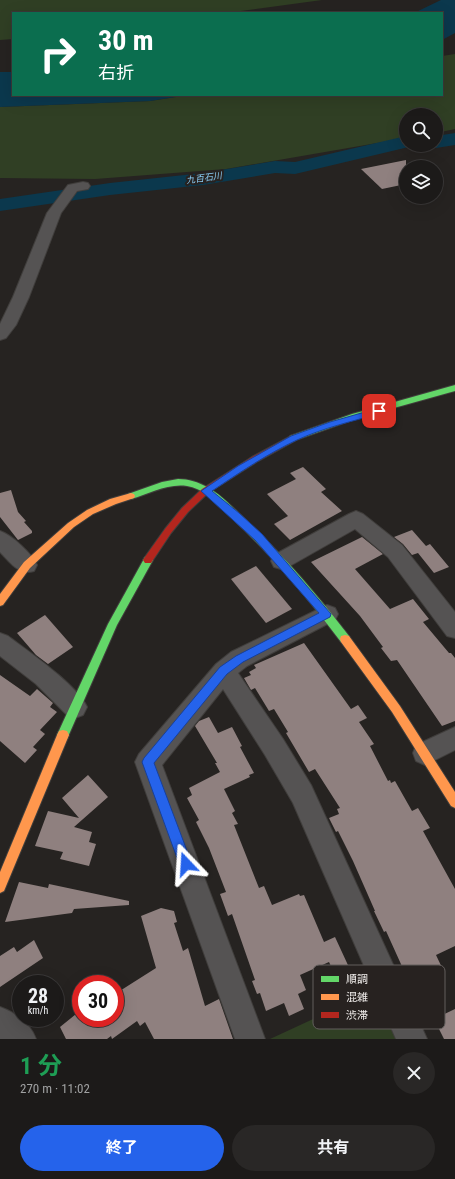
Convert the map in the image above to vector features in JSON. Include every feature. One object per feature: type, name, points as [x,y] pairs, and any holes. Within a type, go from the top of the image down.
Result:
[{"type":"street","points":[[0,335],[8,325],[21,298],[54,213],[62,201],[78,187]]},
{"type":"street","points":[[0,887],[75,707],[115,619],[140,572],[164,536],[206,491],[241,468],[294,438],[333,424],[455,388]]},
{"type":"street","points":[[0,602],[28,565],[76,522],[101,506],[178,482],[188,482],[206,491],[236,515],[281,561],[326,614],[368,669],[425,752],[455,802]]},
{"type":"street","points":[[281,561],[356,519],[395,551],[455,629]]},
{"type":"street","points":[[0,539],[28,565]]},
{"type":"street","points":[[250,1039],[148,762],[224,671],[239,659],[326,614]]},
{"type":"street","points":[[0,643],[44,677],[75,707]]},
{"type":"street","points":[[224,671],[274,747],[302,794],[379,965]]},
{"type":"street","points":[[425,752],[455,738]]},
{"type":"street","points":[[0,1022],[21,1039]]},
{"type":"street","points":[[408,1029],[412,1039]]},
{"type":"green space","points":[[0,0],[322,0],[233,12],[12,12],[12,39],[0,40]]},
{"type":"green space","points":[[455,54],[455,129],[443,132],[443,108],[399,108],[399,139],[226,169],[95,179],[0,178],[0,107],[150,101],[182,96],[443,96],[443,56]]},
{"type":"green space","points":[[313,1019],[313,1029],[396,1029],[400,1039],[270,1039]]},
{"type":"water","points":[[441,0],[455,0],[455,33],[443,39],[443,12],[416,12]]},
{"type":"water","points":[[0,72],[12,72],[12,96],[182,96],[150,101],[0,107]]},
{"type":"building","points":[[399,161],[399,185],[382,189],[361,169]]},
{"type":"building","points":[[303,467],[326,489],[321,492],[342,511],[290,540],[274,524],[288,516],[267,494],[296,479],[290,473]]},
{"type":"building","points":[[11,490],[18,512],[32,531],[32,533],[18,540],[0,517],[0,493]]},
{"type":"building","points":[[412,530],[426,546],[430,544],[449,567],[434,573],[418,553],[412,555],[403,544],[394,537]]},
{"type":"building","points":[[362,537],[383,554],[355,569],[390,609],[413,599],[429,619],[423,622],[455,658],[455,721],[442,726],[397,660],[391,661],[381,648],[383,647],[360,616],[311,562]]},
{"type":"building","points":[[256,566],[292,609],[266,623],[231,579]]},
{"type":"building","points":[[45,615],[73,647],[48,664],[36,655],[17,633]]},
{"type":"building","points":[[304,643],[351,709],[358,705],[367,718],[359,722],[374,744],[370,746],[388,781],[390,780],[391,783],[395,781],[412,811],[418,808],[430,828],[423,831],[455,889],[455,946],[436,955],[441,965],[401,965],[386,931],[384,932],[374,911],[353,861],[338,831],[336,832],[329,818],[339,814],[337,809],[340,808],[315,769],[309,772],[274,709],[269,711],[255,688],[251,690],[244,678],[251,675],[249,672],[256,668],[254,665]]},
{"type":"building","points":[[0,675],[30,696],[37,689],[53,703],[50,707],[57,712],[40,730],[45,734],[33,747],[37,750],[25,763],[0,741]]},
{"type":"building","points":[[209,717],[218,733],[232,727],[242,746],[240,747],[254,773],[249,775],[250,777],[224,789],[235,811],[232,813],[238,824],[234,825],[259,888],[264,886],[272,905],[299,894],[300,896],[304,895],[324,942],[335,937],[348,965],[330,965],[329,962],[322,965],[313,965],[313,969],[300,975],[306,990],[298,994],[304,1009],[289,1016],[284,1003],[266,1011],[260,993],[257,994],[252,981],[255,980],[232,914],[228,916],[220,894],[226,892],[209,848],[196,822],[199,820],[187,798],[192,795],[189,788],[220,772],[215,763],[217,763],[195,726],[199,721]]},
{"type":"building","points":[[88,775],[108,797],[74,827],[92,832],[89,842],[96,844],[89,866],[60,859],[63,852],[35,846],[48,811],[79,818],[62,798]]},
{"type":"building","points":[[19,882],[48,888],[49,884],[129,901],[129,905],[74,909],[72,913],[5,922]]},
{"type":"building","points":[[161,908],[174,911],[177,922],[174,923],[183,951],[188,948],[205,1006],[219,999],[233,1039],[154,1039],[145,1022],[140,1026],[137,1021],[112,1039],[111,1036],[107,1039],[66,1039],[60,1027],[64,1027],[64,1024],[72,1017],[72,1027],[124,1027],[124,988],[156,968],[141,916]]},
{"type":"building","points":[[34,940],[43,958],[18,975],[12,975],[12,979],[0,987],[0,956],[14,947],[17,952]]},
{"type":"building","points":[[455,1009],[455,1039],[444,1039],[439,1029],[445,1029],[445,1014]]},
{"type":"waterway","name":"九百石川","points":[[443,141],[455,139]]},
{"type":"waterway","name":"九百石川","points":[[0,205],[110,189],[203,179],[275,167],[295,168],[399,144]]},
{"type":"traffic: fast","points":[[293,438],[355,416],[455,388]]},
{"type":"traffic: fast","points":[[131,496],[178,482],[199,486],[210,493],[225,505],[278,558],[320,606],[345,639]]},
{"type":"traffic: fast","points":[[63,735],[113,624],[148,560]]},
{"type":"traffic: slow","points":[[0,602],[27,565],[71,525],[90,512],[113,501],[131,496]]},
{"type":"traffic: slow","points":[[345,639],[396,709],[455,802]]},
{"type":"traffic: slow","points":[[0,887],[63,735]]},
{"type":"traffic: jam","points":[[148,560],[185,510],[205,491],[255,459],[293,438]]},
{"type":"route","points":[[186,864],[148,762],[224,671],[239,659],[326,614],[259,537],[236,515],[206,491],[269,451],[294,438],[333,424],[379,411]]}]
